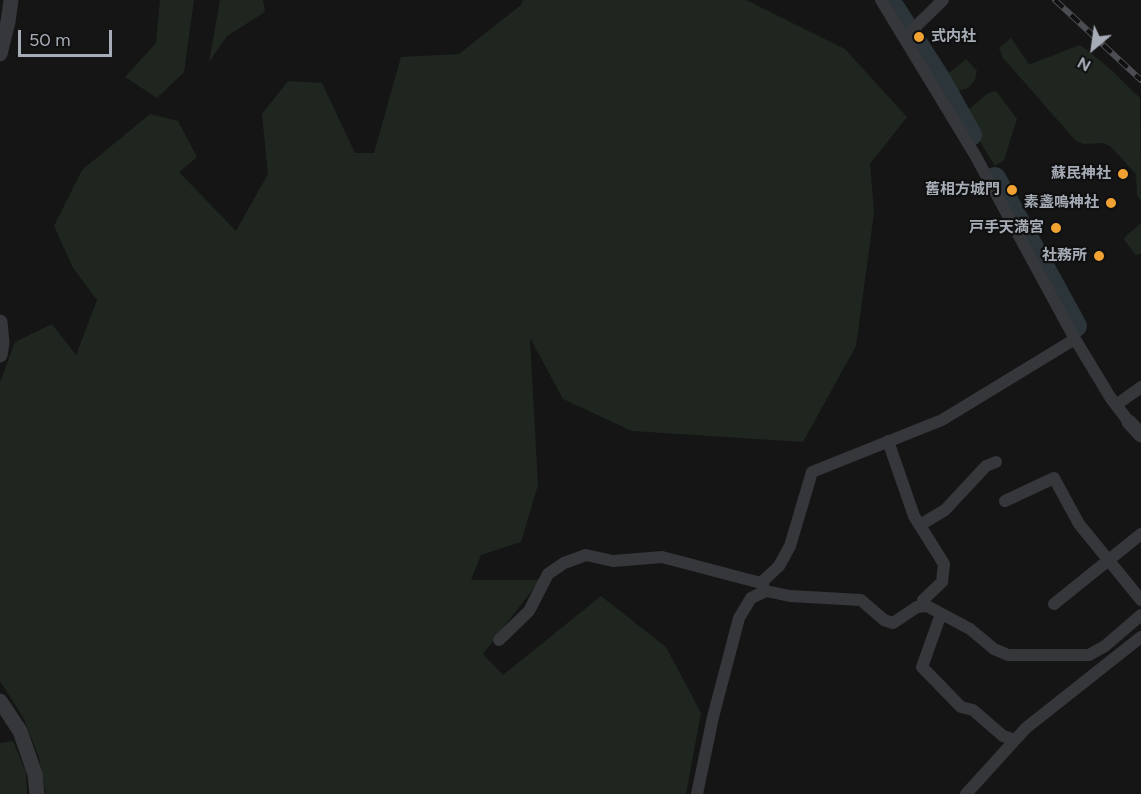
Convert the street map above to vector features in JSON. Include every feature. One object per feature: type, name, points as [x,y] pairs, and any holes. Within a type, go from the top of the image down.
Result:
[{"type":"street","points":[[0,54],[11,0]]},
{"type":"street","points":[[881,0],[909,33],[1075,339],[1116,405],[1141,435]]},
{"type":"street","points":[[909,33],[943,0]]},
{"type":"street","points":[[0,322],[2,343],[0,355]]},
{"type":"street","points":[[697,794],[713,717],[739,618],[751,598],[779,566],[790,546],[812,472],[942,420],[1075,339]]},
{"type":"street","points":[[1116,405],[1141,387]]},
{"type":"street","points":[[888,441],[906,497],[944,564],[942,582],[923,600],[922,606]]},
{"type":"street","points":[[920,525],[945,510],[986,466],[996,462]]},
{"type":"street","points":[[1005,501],[1054,478],[1078,524],[1141,600]]},
{"type":"street","points":[[1053,604],[1141,534]]},
{"type":"street","points":[[499,640],[529,611],[548,574],[564,563],[586,555],[613,561],[662,557],[790,596],[861,600],[884,621],[893,623],[917,607],[927,606],[970,629],[994,649],[1008,655],[1089,655],[1105,646],[1141,615]]},
{"type":"street","points":[[941,614],[922,667],[961,707],[973,710],[1003,736],[1015,740]]},
{"type":"street","points":[[966,794],[1026,728],[1141,637]]},
{"type":"street","points":[[0,701],[21,731],[35,774],[37,794]]},
{"type":"shaded area","points":[[160,0],[194,0],[184,72],[157,98],[125,77],[156,43]]},
{"type":"shaded area","points":[[220,0],[263,0],[265,12],[227,36],[209,62]]},
{"type":"shaded area","points":[[523,0],[746,0],[845,49],[907,117],[870,164],[874,213],[856,346],[803,442],[632,431],[563,399],[530,338],[538,485],[521,542],[481,555],[471,580],[540,580],[483,654],[503,675],[601,596],[666,647],[701,713],[686,794],[46,794],[39,758],[24,719],[0,681],[0,382],[15,342],[52,324],[76,355],[97,300],[73,268],[54,226],[82,170],[150,114],[178,121],[197,157],[179,172],[236,231],[268,174],[262,114],[288,81],[322,83],[355,153],[374,153],[401,57],[459,54],[521,5]]},
{"type":"shaded area","points":[[1011,38],[1031,64],[1082,46],[1140,98],[1141,201],[1137,195],[1136,174],[1110,146],[1103,143],[1083,144],[1076,141],[1003,58],[999,48]]},
{"type":"shaded area","points":[[966,59],[977,71],[975,80],[968,88],[955,92],[943,78]]},
{"type":"shaded area","points":[[994,91],[1017,119],[1004,160],[995,166],[965,115],[987,94]]},
{"type":"shaded area","points":[[1141,223],[1141,254],[1136,255],[1124,240]]},
{"type":"shaded area","points":[[13,741],[26,772],[27,794],[0,794],[0,743]]},
{"type":"waterway","points":[[889,0],[939,78],[971,135]]},
{"type":"waterway","points":[[995,178],[1076,326]]},
{"type":"railway","points":[[1055,0],[1141,80]]},
{"type":"place","name":"式内社","points":[[919,37]]},
{"type":"place","name":"蘇民神社","points":[[1123,174]]},
{"type":"place","name":"舊相方城門","points":[[1012,190]]},
{"type":"place","name":"素盞嗚神社","points":[[1111,203]]},
{"type":"place","name":"戸手天満宮","points":[[1056,228]]},
{"type":"place","name":"社務所","points":[[1099,256]]}]
